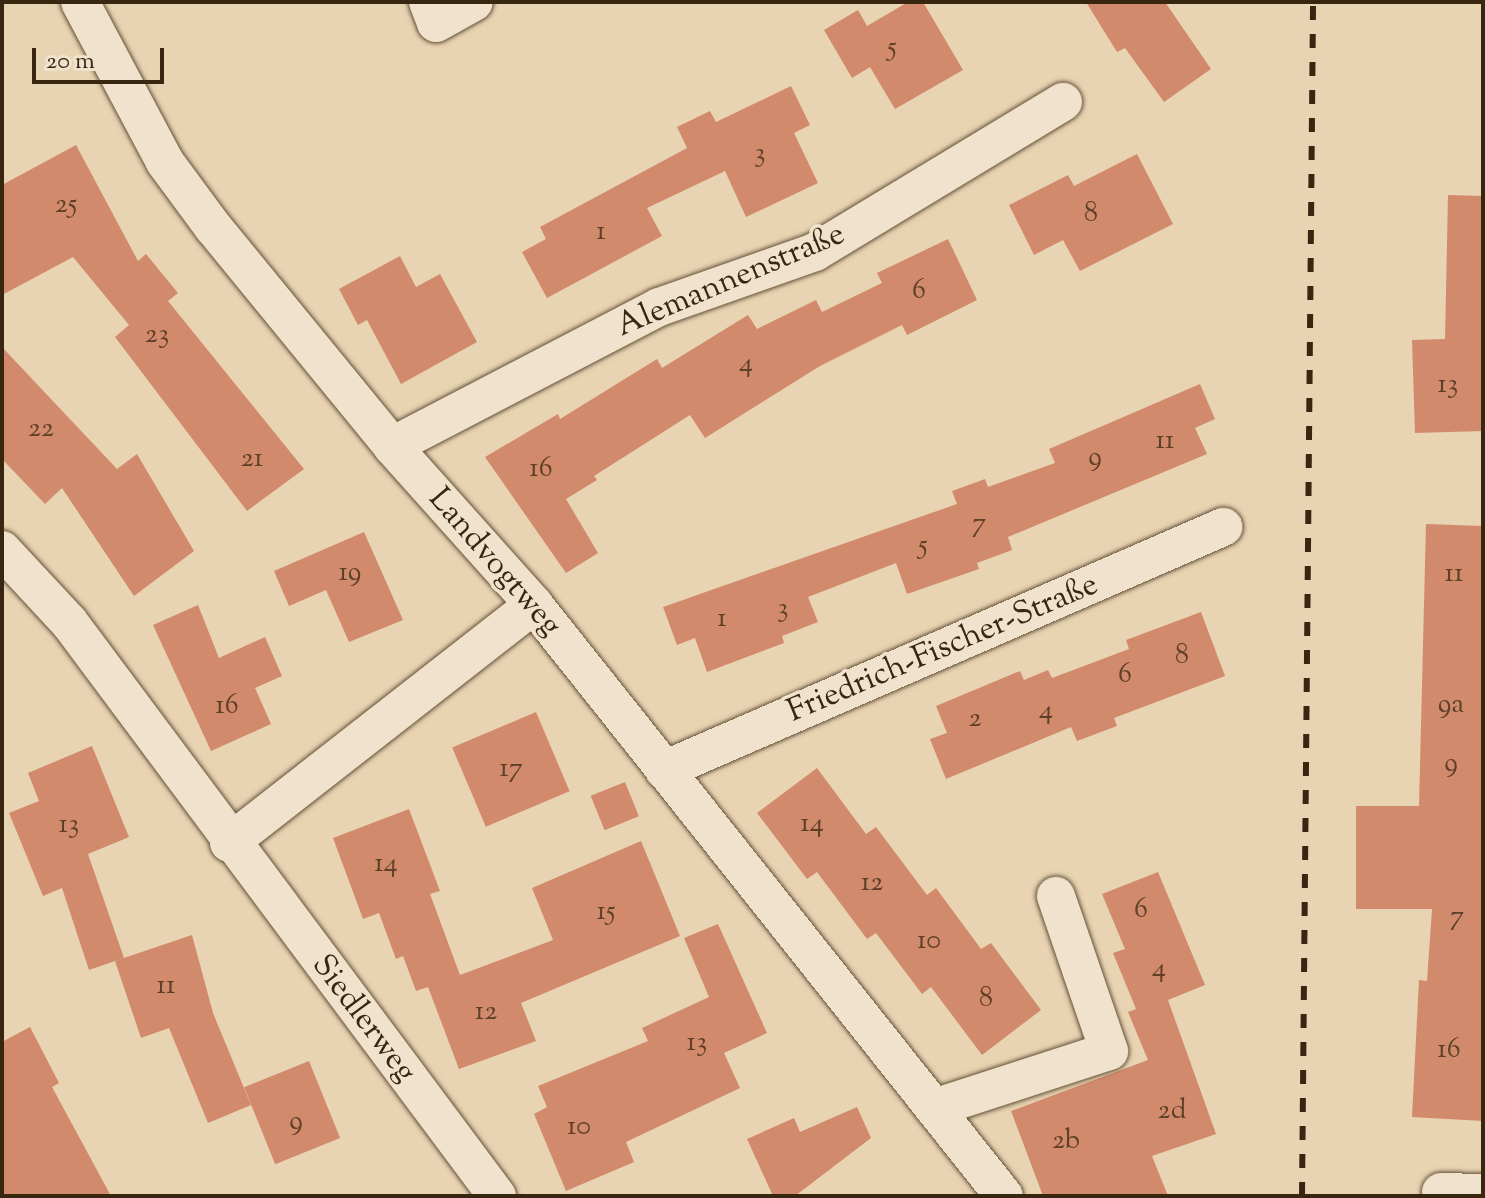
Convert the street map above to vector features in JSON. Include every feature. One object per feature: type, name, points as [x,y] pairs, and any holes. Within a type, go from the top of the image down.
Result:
[{"type":"street","name":"Landvogtweg","points":[[80,2],[165,162],[392,446],[534,605],[1004,1196]]},
{"type":"street","points":[[428,2],[436,23],[474,2]]},
{"type":"street","name":"Alemannenstraße","points":[[392,446],[659,307],[815,252],[1063,102]]},
{"type":"street","name":"Friedrich-Fischer-Straße","points":[[664,770],[1223,527]]},
{"type":"street","name":"Siedlerweg","points":[[2,550],[69,622],[229,843],[497,1196]]},
{"type":"street","points":[[229,843],[534,605]]},
{"type":"street","points":[[934,1108],[1109,1051],[1056,896]]},
{"type":"street","points":[[1441,1192],[1483,1193]]},
{"type":"building","points":[[908,2],[923,2],[963,70],[895,109],[870,67],[852,78],[824,30],[858,10],[867,26]]},
{"type":"building","points":[[1086,2],[1165,2],[1211,69],[1164,102],[1125,48],[1117,52]]},
{"type":"building","points":[[791,86],[810,125],[794,133],[818,183],[746,217],[725,171],[647,208],[662,236],[547,298],[522,252],[546,239],[540,227],[687,148],[677,127],[710,111],[716,122]]},
{"type":"building","points":[[76,145],[138,261],[146,254],[178,293],[168,301],[304,469],[247,511],[115,337],[129,325],[73,257],[2,295],[2,185]]},
{"type":"building","points":[[1137,154],[1173,224],[1080,271],[1063,240],[1034,255],[1009,205],[1068,175],[1074,186]]},
{"type":"building","points":[[1448,195],[1483,196],[1483,431],[1415,433],[1412,340],[1445,339]]},
{"type":"building","points":[[948,239],[977,300],[907,335],[902,325],[820,366],[705,438],[690,415],[594,476],[597,480],[566,499],[598,553],[566,573],[485,457],[558,414],[560,419],[657,359],[662,368],[748,315],[757,329],[816,300],[822,312],[882,283],[877,273]]},
{"type":"building","points":[[400,256],[416,287],[440,274],[477,342],[401,384],[367,320],[358,325],[339,289]]},
{"type":"building","points":[[2,347],[117,469],[137,454],[194,551],[134,596],[62,488],[45,504],[2,459]]},
{"type":"building","points":[[1200,384],[1215,419],[1195,428],[1207,454],[1008,537],[1012,550],[977,563],[979,569],[907,594],[896,563],[808,597],[818,622],[782,636],[784,643],[707,672],[695,638],[677,645],[663,607],[957,504],[952,491],[985,479],[988,487],[1055,463],[1049,449]]},
{"type":"building","points":[[1426,524],[1483,526],[1483,1121],[1412,1117],[1419,980],[1427,981],[1432,909],[1356,909],[1356,806],[1419,806]]},
{"type":"building","points":[[364,532],[403,620],[349,642],[326,590],[289,606],[274,571]]},
{"type":"building","points":[[198,605],[219,658],[265,637],[282,676],[255,688],[271,724],[211,751],[153,625]]},
{"type":"building","points":[[1201,612],[1225,676],[1114,718],[1117,726],[1077,741],[1071,727],[946,779],[930,739],[947,733],[936,706],[1020,671],[1024,680],[1048,670],[1052,678],[1129,649],[1126,640]]},
{"type":"building","points":[[536,712],[570,791],[486,827],[452,748]]},
{"type":"building","points":[[92,746],[129,837],[88,854],[124,958],[89,970],[62,888],[43,896],[9,813],[39,801],[28,773]]},
{"type":"building","points":[[817,768],[866,834],[876,827],[927,895],[936,888],[981,949],[991,943],[1041,1010],[982,1055],[931,987],[922,994],[876,933],[867,939],[817,872],[807,879],[757,813]]},
{"type":"building","points":[[625,782],[639,816],[605,830],[591,796]]},
{"type":"building","points":[[409,809],[440,891],[430,894],[460,975],[553,940],[532,888],[641,841],[680,936],[521,1003],[536,1041],[459,1069],[428,987],[416,991],[403,956],[396,959],[379,913],[363,919],[333,838]]},
{"type":"building","points":[[1158,872],[1205,985],[1168,1000],[1216,1134],[1152,1156],[1168,1196],[1043,1196],[1011,1111],[1148,1060],[1128,1012],[1136,1009],[1113,953],[1125,949],[1102,894]]},
{"type":"building","points":[[718,924],[767,1033],[724,1053],[740,1088],[626,1142],[634,1162],[566,1191],[534,1114],[547,1107],[538,1086],[648,1041],[642,1028],[709,997],[684,938]]},
{"type":"building","points":[[192,935],[213,1013],[251,1105],[208,1123],[169,1028],[141,1038],[115,961]]},
{"type":"building","points":[[30,1027],[59,1083],[52,1087],[111,1196],[2,1196],[2,1042]]},
{"type":"building","points":[[309,1061],[340,1138],[275,1164],[244,1087]]},
{"type":"building","points":[[857,1107],[871,1138],[795,1196],[773,1196],[747,1139],[794,1118],[800,1132]]},
{"type":"railway","points":[[1302,1196],[1313,2]]}]
